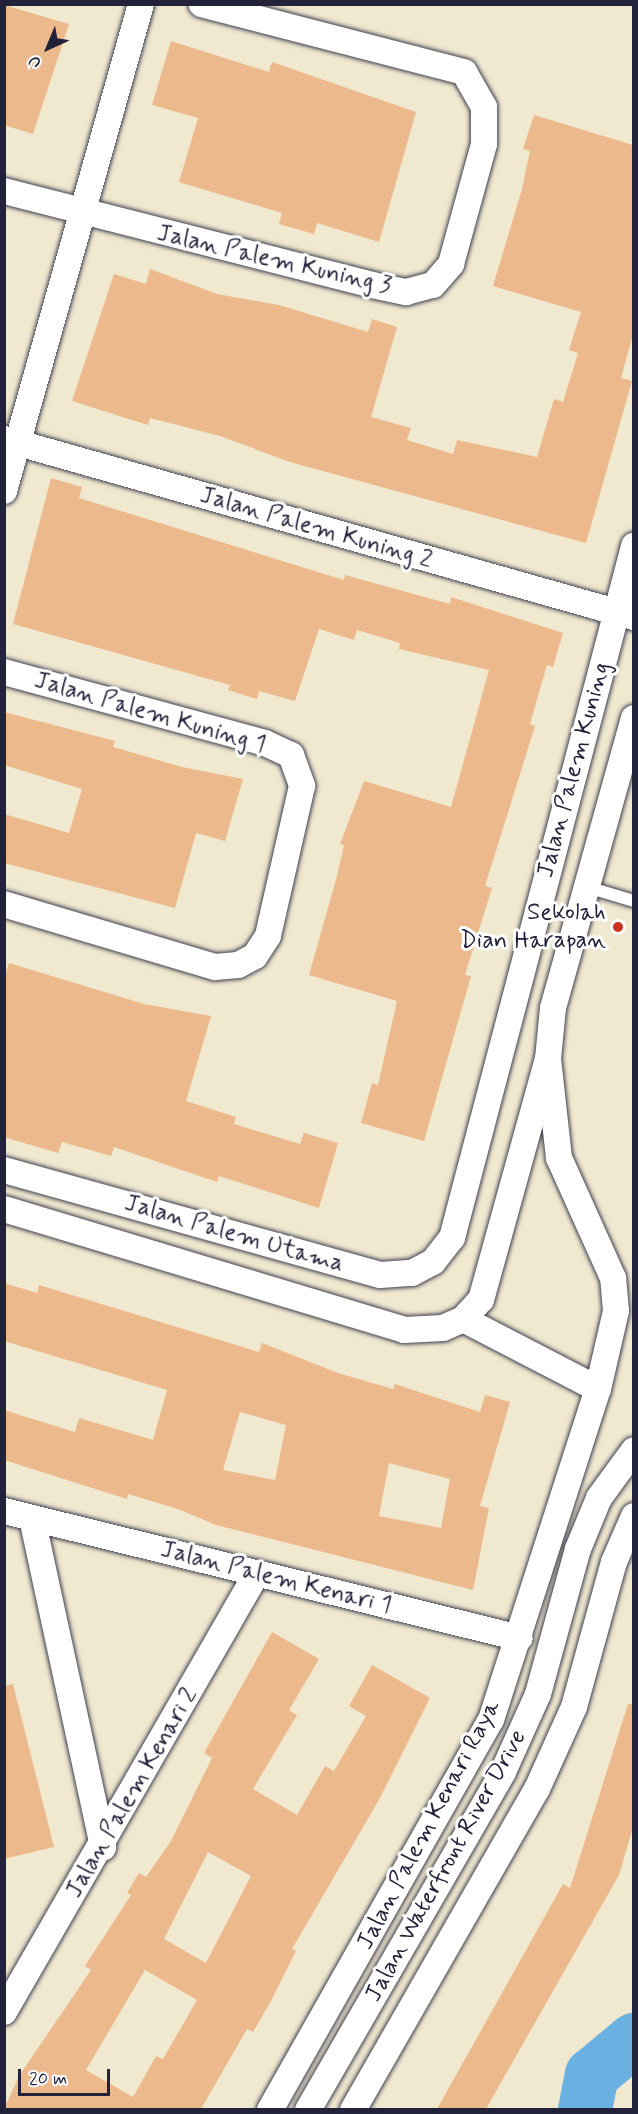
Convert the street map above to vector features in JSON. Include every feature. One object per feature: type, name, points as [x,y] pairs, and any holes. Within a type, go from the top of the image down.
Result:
[{"type":"street","points":[[4,491],[11,441],[82,214],[141,4]]},
{"type":"street","name":"Jalan Palem Kuning 3","points":[[4,190],[82,214],[406,292],[433,285],[451,264],[484,144],[484,107],[464,72],[202,4]]},
{"type":"street","name":"Jalan Palem Kuning 2","points":[[11,441],[624,616]]},
{"type":"street","name":"Jalan Palem Kuning","points":[[452,1238],[624,616],[633,546]]},
{"type":"street","name":"Jalan Palem Kuning 1","points":[[4,672],[265,743],[291,755],[302,786],[268,936],[255,956],[238,965],[215,967],[4,904]]},
{"type":"street","name":"Jalan Palem Kuning","points":[[453,1323],[481,1300],[548,1059],[553,1008],[633,718]]},
{"type":"street","name":"Jalan Palem Kuning","points":[[548,1059],[559,1158],[613,1278],[616,1311],[598,1389]]},
{"type":"street","name":"Jalan Palem Utama","points":[[4,1170],[380,1275],[412,1273],[433,1262],[452,1238]]},
{"type":"street","name":"Jalan Palem Utama","points":[[4,1209],[404,1330],[453,1323]]},
{"type":"street","points":[[453,1323],[598,1389]]},
{"type":"street","name":"Jalan Palem Kenari Raya","points":[[270,2109],[491,1720],[520,1638],[539,1558],[598,1389]]},
{"type":"street","name":"Jalan Waterfront River Drive","points":[[308,2109],[503,1772],[538,1694],[578,1549],[599,1498],[633,1450]]},
{"type":"street","name":"Jalan Palem Kenari 1","points":[[4,1512],[520,1638]]},
{"type":"street","name":"Jalan Waterfront River Drive","points":[[352,2109],[537,1789],[574,1707],[614,1562],[633,1516]]},
{"type":"street","points":[[32,1518],[103,1847]]},
{"type":"street","name":"Jalan Palem Kenari 2","points":[[4,2012],[103,1847],[257,1573]]},
{"type":"lane","points":[[587,887],[633,901]]},
{"type":"building","points":[[4,5],[69,24],[33,134],[4,125]]},
{"type":"building","points":[[171,41],[269,72],[272,62],[416,112],[379,242],[317,223],[314,234],[279,224],[282,213],[179,182],[198,118],[152,105]]},
{"type":"building","points":[[534,115],[633,145],[633,334],[621,378],[632,381],[586,543],[290,462],[220,436],[150,418],[148,425],[72,401],[114,274],[146,284],[150,269],[217,294],[279,305],[368,332],[372,319],[397,327],[371,417],[411,428],[407,440],[453,454],[457,440],[537,457],[554,399],[563,402],[578,353],[569,350],[581,312],[493,286],[522,189],[530,151],[523,149]]},
{"type":"building","points":[[51,478],[82,487],[79,498],[344,580],[345,575],[450,604],[451,597],[563,633],[553,667],[547,665],[530,724],[535,726],[485,886],[492,888],[465,975],[471,976],[424,1141],[361,1123],[372,1083],[378,1085],[397,1001],[309,975],[337,876],[344,845],[340,844],[364,781],[451,807],[489,670],[399,649],[400,643],[357,630],[354,640],[319,629],[295,701],[259,691],[257,699],[228,690],[230,685],[13,624]]},
{"type":"building","points":[[4,712],[115,741],[113,747],[182,767],[243,779],[225,841],[196,833],[175,908],[4,863],[4,814],[69,833],[82,789],[4,765]]},
{"type":"building","points":[[9,963],[144,1004],[211,1016],[186,1101],[236,1117],[234,1124],[300,1144],[304,1133],[338,1143],[319,1208],[219,1176],[217,1182],[114,1147],[111,1156],[62,1142],[58,1153],[4,1137],[4,979]]},
{"type":"building","points":[[4,1283],[37,1293],[39,1285],[259,1352],[262,1343],[338,1373],[393,1389],[395,1384],[480,1412],[485,1395],[510,1402],[480,1506],[489,1508],[473,1590],[216,1525],[178,1509],[128,1494],[127,1499],[4,1460],[4,1410],[75,1432],[79,1418],[153,1440],[167,1390],[4,1341]],"holes":[[[240,1412],[286,1425],[275,1480],[223,1470]],[[389,1463],[450,1479],[441,1528],[379,1516]]]},
{"type":"building","points":[[272,1632],[319,1659],[289,1710],[297,1715],[253,1789],[297,1815],[325,1766],[334,1771],[366,1716],[349,1706],[372,1665],[430,1698],[380,1798],[292,1949],[296,1951],[271,2001],[253,2032],[247,2029],[201,2109],[4,2109],[19,2076],[91,1970],[85,1966],[131,1895],[127,1893],[139,1873],[146,1877],[171,1841],[212,1758],[204,1753]],"holes":[[[208,1852],[251,1876],[206,1963],[164,1939]],[[145,1970],[197,2000],[163,2059],[156,2056],[133,2097],[86,2070]]]},
{"type":"building","points":[[13,1684],[54,1847],[4,1859],[4,1686]]},
{"type":"building","points":[[628,1704],[633,1704],[633,1827],[619,1875],[486,2109],[437,2109],[563,1884],[570,1888]]},
{"type":"waterway","points":[[585,2110],[592,2075],[634,2040]]},
{"type":"place","name":"Sekolah Dian Harapan","points":[[618,927]]}]
